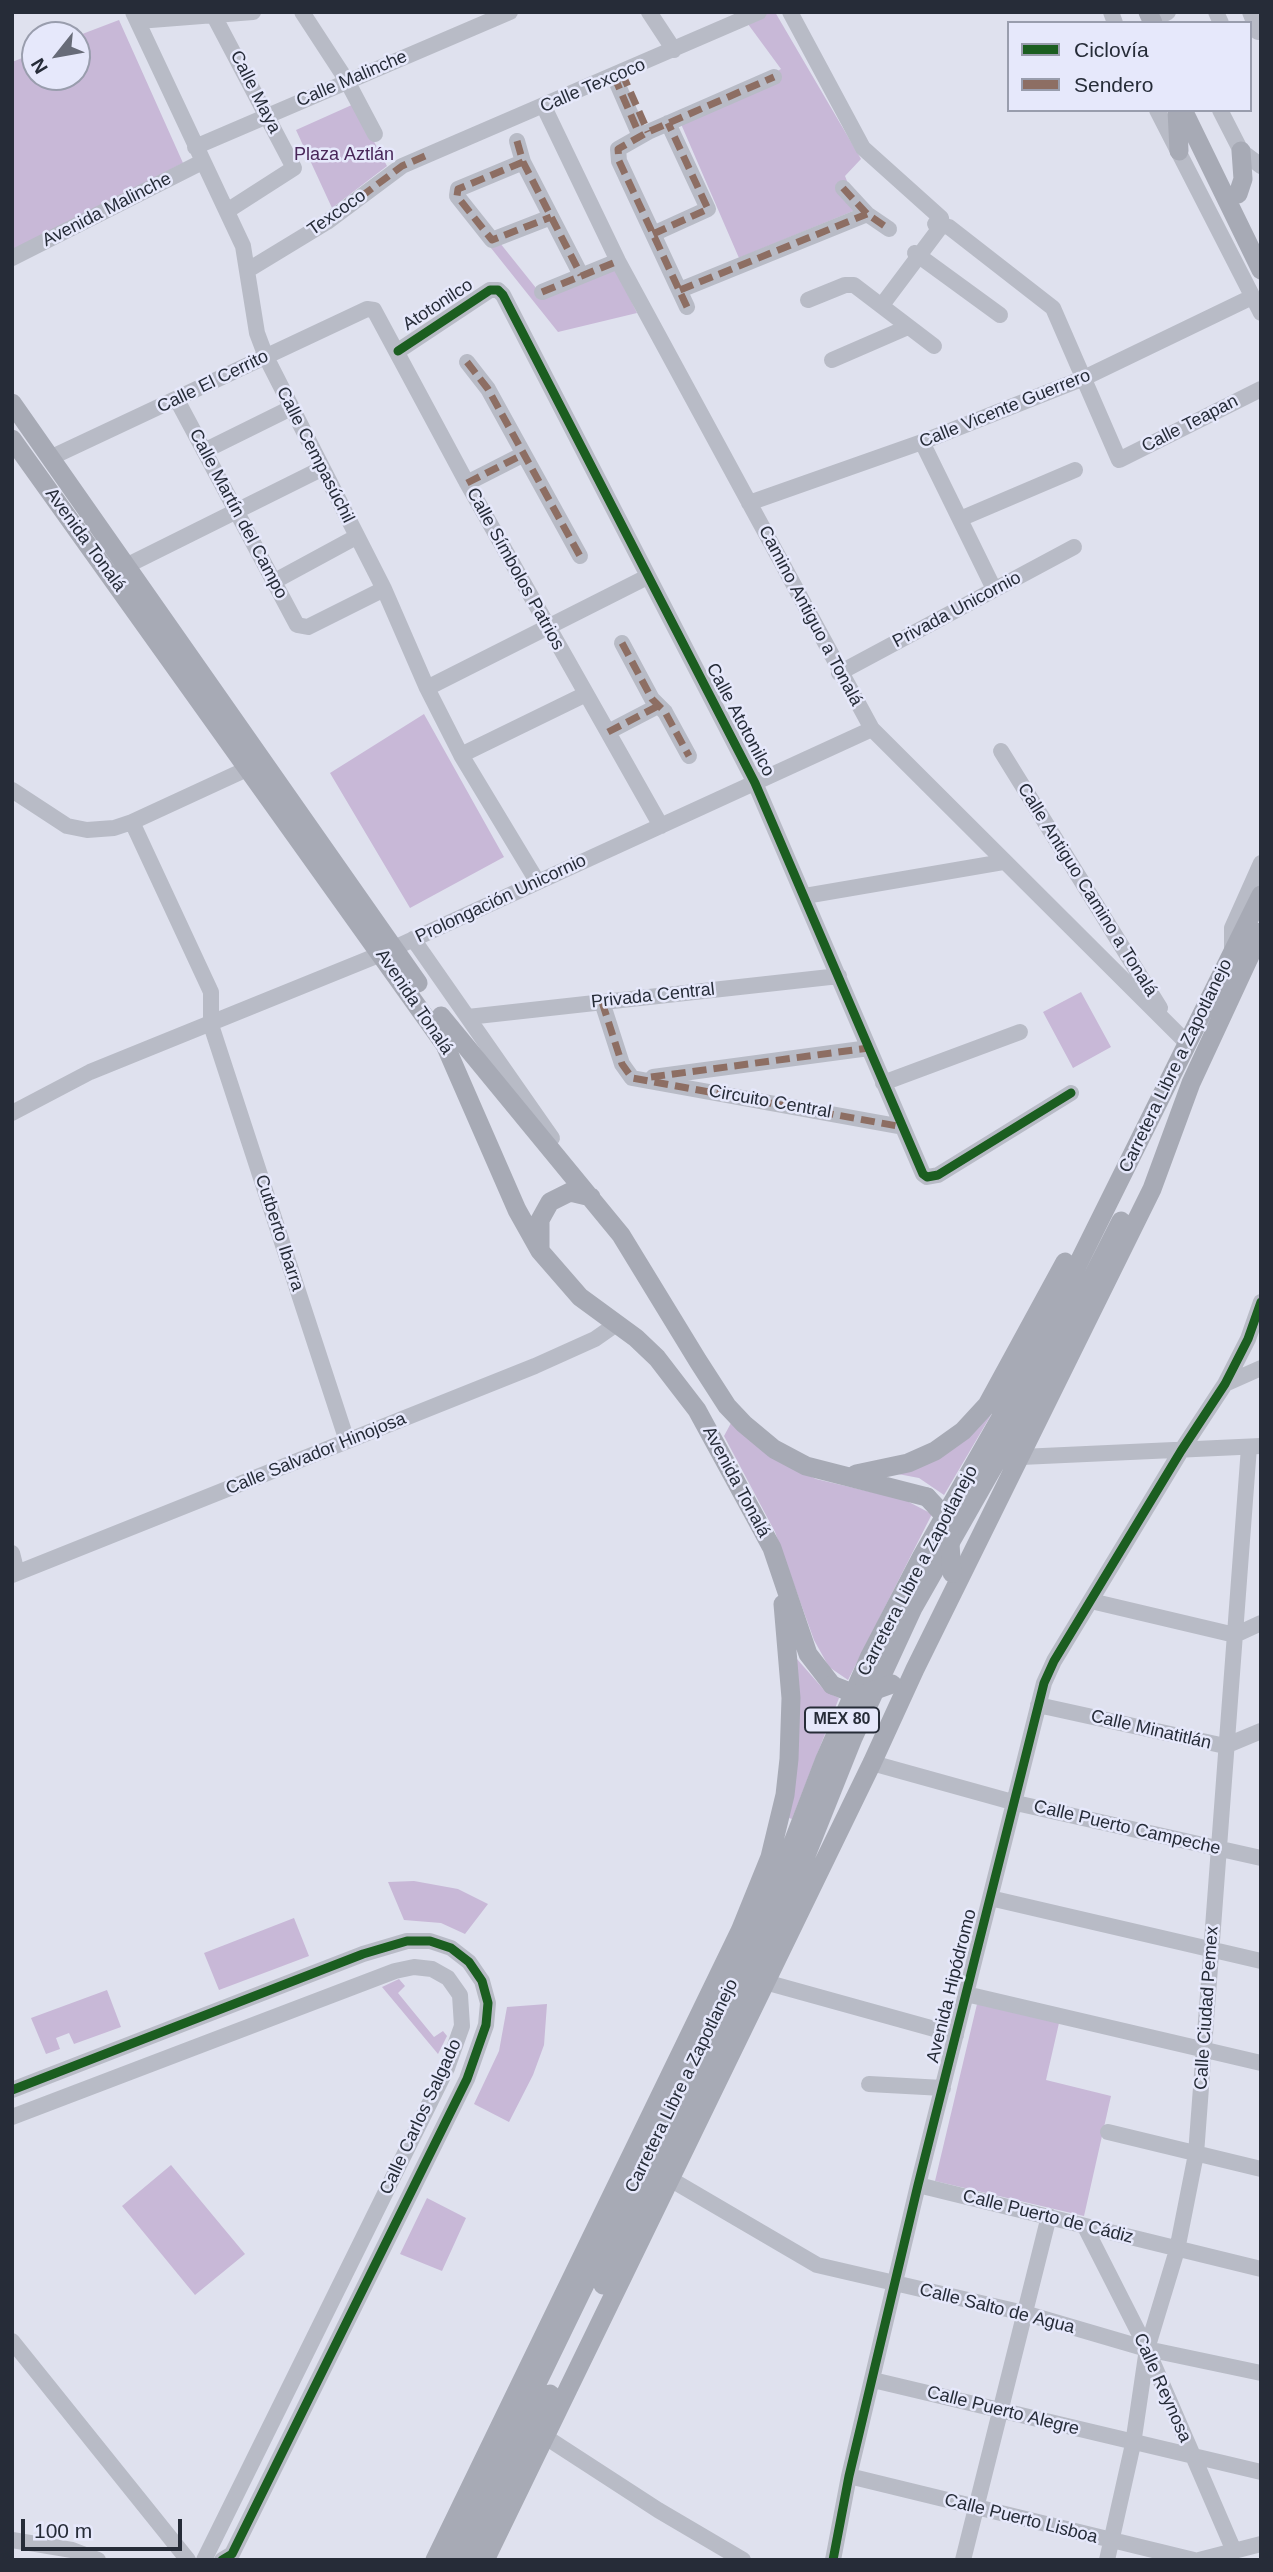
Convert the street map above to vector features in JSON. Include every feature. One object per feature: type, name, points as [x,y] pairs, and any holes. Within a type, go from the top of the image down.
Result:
[{"type":"main road","points":[[1177,112],[1179,151]]},
{"type":"main road","points":[[1184,112],[1248,233]]},
{"type":"main road","points":[[1197,112],[1238,194],[1261,270]]},
{"type":"main road","points":[[1238,194],[1243,178],[1241,151]]},
{"type":"main road","name":"Avenida Tonalá","points":[[12,402],[128,565],[387,951],[450,1054],[517,1210],[540,1251],[580,1297],[636,1338],[657,1358],[697,1410],[772,1548],[779,1576]]},
{"type":"main road","name":"Avenida Tonalá","points":[[12,439],[250,768],[387,951],[621,1235],[727,1405],[774,1449],[806,1466],[927,1497],[941,1512],[949,1530],[950,1602]]},
{"type":"main road","name":"Carretera Libre a Zapotlanejo","points":[[451,2560],[671,2109],[779,1879],[869,1658],[922,1556],[1009,1405],[1261,895]]},
{"type":"main road","name":"Carretera Libre a Zapotlanejo","points":[[469,2560],[783,1913],[853,1738],[913,1608],[1024,1413],[1191,1083],[1261,932]]},
{"type":"main road","points":[[837,1475],[883,1470],[935,1451],[963,1431],[987,1405],[1162,1080],[1185,1050]]},
{"type":"main road","name":"Carretera Libre a Zapotlanejo","points":[[485,2560],[872,1763],[915,1669],[1152,1189],[1191,1083]]},
{"type":"main road","points":[[540,1251],[540,1220],[550,1202],[570,1192],[586,1191]]},
{"type":"main road","points":[[779,1576],[808,1654],[832,1685],[843,1691],[864,1694],[892,1684],[915,1669]]},
{"type":"main road","name":"Carretera Libre a Zapotlanejo","points":[[435,2560],[740,1931],[770,1857],[785,1795],[791,1698],[779,1576]]},
{"type":"main road","points":[[589,2246],[671,2109]]},
{"type":"street","points":[[136,16],[214,16],[253,12]]},
{"type":"street","points":[[302,12],[347,81],[375,134]]},
{"type":"street","name":"Calle Malinche","points":[[198,155],[264,115],[510,12]]},
{"type":"street","points":[[649,12],[674,50]]},
{"type":"street","name":"Calle Texcoco","points":[[425,156],[544,107],[759,12]]},
{"type":"street","points":[[782,12],[858,152],[939,224],[949,227],[1048,303],[1056,314],[1084,378]]},
{"type":"street","points":[[790,12],[863,148],[935,210],[939,224]]},
{"type":"street","points":[[1250,12],[1256,32]]},
{"type":"street","name":"Calle Cempasúchil","points":[[136,16],[198,155],[243,246],[257,333],[265,357],[384,589],[427,688],[461,755],[537,881]]},
{"type":"street","name":"Calle Maya","points":[[214,16],[294,168],[227,211]]},
{"type":"street","points":[[618,74],[644,134]]},
{"type":"street","points":[[687,307],[617,154],[622,144],[774,77]]},
{"type":"street","name":"Camino Antiguo a Tonalá","points":[[544,107],[618,261],[839,673],[873,729],[1003,862],[1173,1029],[1185,1050]]},
{"type":"street","points":[[1158,112],[1179,151],[1248,233],[1252,296],[1261,313]]},
{"type":"street","points":[[1221,112],[1241,151],[1261,166]]},
{"type":"street","points":[[653,234],[708,209],[668,123]]},
{"type":"street","points":[[517,141],[523,162],[581,275]]},
{"type":"street","name":"Avenida Malinche","points":[[12,258],[198,155]]},
{"type":"street","name":"Texcoco","points":[[248,270],[327,222],[402,166],[425,156]]},
{"type":"street","points":[[523,162],[458,189],[457,196],[492,240],[551,217]]},
{"type":"street","points":[[843,188],[867,214],[889,229]]},
{"type":"street","points":[[680,290],[867,214]]},
{"type":"street","points":[[879,303],[939,224]]},
{"type":"street","points":[[917,255],[1000,315]]},
{"type":"street","points":[[542,292],[618,261]]},
{"type":"street","points":[[808,300],[850,284],[934,345]]},
{"type":"street","name":"Atotonilco","points":[[398,351],[490,290],[498,290]]},
{"type":"street","name":"Calle Atotonilco","points":[[498,290],[755,783],[920,1168],[927,1177],[938,1175],[1071,1093]]},
{"type":"street","name":"Calle Vicente Guerrero","points":[[749,503],[922,442],[1084,378],[1252,296]]},
{"type":"street","name":"Calle El Cerrito","points":[[52,457],[367,309],[374,310]]},
{"type":"street","name":"Calle Símbolos Patrios","points":[[374,310],[548,628],[661,826]]},
{"type":"street","points":[[832,360],[908,327]]},
{"type":"street","points":[[467,362],[488,390],[580,556]]},
{"type":"street","name":"Calle Teapan","points":[[1084,378],[1119,460],[1261,389]]},
{"type":"street","name":"Calle Martín del Campo","points":[[177,400],[300,627],[308,627],[384,589]]},
{"type":"street","points":[[204,451],[291,408]]},
{"type":"street","points":[[922,442],[994,589]]},
{"type":"street","points":[[467,482],[522,455]]},
{"type":"street","points":[[128,565],[321,470]]},
{"type":"street","points":[[960,519],[1075,470]]},
{"type":"street","points":[[274,582],[356,537]]},
{"type":"street","name":"Privada Unicornio","points":[[839,673],[1074,547]]},
{"type":"street","points":[[427,688],[646,577]]},
{"type":"street","points":[[621,643],[658,706],[665,712],[689,756]]},
{"type":"street","points":[[461,755],[586,694]]},
{"type":"street","points":[[608,732],[658,706]]},
{"type":"street","name":"Prolongación Unicornio","points":[[12,1114],[90,1072],[387,951],[873,729]]},
{"type":"street","name":"Calle Antiguo Camino a Tonalá","points":[[1001,751],[1173,1029]]},
{"type":"street","points":[[12,790],[67,826],[87,830],[114,828],[250,768]]},
{"type":"street","name":"Cutberto Ibarra","points":[[132,822],[211,992],[211,1024],[347,1441]]},
{"type":"street","points":[[805,896],[1003,862]]},
{"type":"street","points":[[1232,950],[1233,928],[1261,863]]},
{"type":"street","points":[[413,939],[586,1191]]},
{"type":"street","name":"Privada Central","points":[[468,1017],[839,976]]},
{"type":"street","points":[[602,1002],[624,1069],[637,1079]]},
{"type":"street","points":[[883,1083],[1020,1032]]},
{"type":"street","name":"Circuito Central","points":[[637,1079],[869,1048]]},
{"type":"street","name":"Circuito Central","points":[[637,1079],[903,1127]]},
{"type":"street","name":"Avenida Hipódromo","points":[[833,2560],[849,2476],[918,2186],[1016,1803],[1038,1705],[1054,1661],[1181,1451],[1225,1384],[1248,1339],[1261,1302]]},
{"type":"street","name":"Calle Salvador Hinojosa","points":[[15,1574],[535,1367],[595,1339],[615,1325]]},
{"type":"street","points":[[1225,1384],[1261,1368]]},
{"type":"street","points":[[1021,1457],[1255,1447]]},
{"type":"street","name":"Calle Ciudad Pemex","points":[[1107,2560],[1133,2444],[1147,2349],[1177,2250],[1196,2154],[1225,1746],[1255,1447]]},
{"type":"street","points":[[12,1553],[15,1574]]},
{"type":"street","points":[[1091,1601],[1235,1635],[1261,1623]]},
{"type":"street","name":"Calle Minatitlán","points":[[1038,1705],[1225,1746],[1261,1731]]},
{"type":"street","name":"Calle Puerto Campeche","points":[[872,1763],[1016,1803],[1218,1850],[1261,1857]]},
{"type":"street","points":[[1239,1852],[1261,1842]]},
{"type":"street","points":[[990,1898],[1261,1961]]},
{"type":"street","points":[[12,2090],[363,1954],[407,1941],[430,1941],[451,1948],[469,1962],[482,1981],[488,2003],[486,2025],[467,2079],[232,2554],[222,2560]]},
{"type":"street","name":"Calle Carlos Salgado","points":[[12,2117],[395,1971],[414,1967],[432,1969],[448,1978],[460,1995],[464,2009],[462,2026],[447,2068],[204,2560]]},
{"type":"street","points":[[765,1982],[956,2035]]},
{"type":"street","points":[[966,1994],[1261,2063]]},
{"type":"street","points":[[869,2084],[943,2088]]},
{"type":"street","points":[[1108,2132],[1261,2169]]},
{"type":"street","name":"Calle Salto de Agua","points":[[670,2179],[817,2265],[1024,2314],[1147,2349],[1261,2373]]},
{"type":"street","name":"Calle Puerto de Cádiz","points":[[918,2186],[1261,2269]]},
{"type":"street","points":[[963,2560],[1049,2216]]},
{"type":"street","name":"Calle Reynosa","points":[[1085,2227],[1147,2349],[1234,2551]]},
{"type":"street","points":[[12,2342],[188,2560]]},
{"type":"street","name":"Calle Puerto Alegre","points":[[873,2380],[1133,2444],[1261,2472]]},
{"type":"street","points":[[544,2436],[658,2510],[743,2560]]},
{"type":"street","name":"Calle Puerto Lisboa","points":[[849,2476],[1197,2560],[1261,2544]]},
{"type":"street","points":[[12,2540],[72,2550],[98,2560]]},
{"type":"green space","points":[[764,12],[775,12],[861,159],[845,176],[858,209],[739,258],[681,124],[781,69],[745,20]]},
{"type":"green space","points":[[119,20],[183,163],[12,251],[12,62],[21,58],[21,91],[91,91],[91,31]]},
{"type":"green space","name":"Plaza Aztlán","points":[[354,104],[387,166],[332,208],[296,130]]},
{"type":"green space","points":[[500,243],[540,293],[615,268],[637,313],[558,332],[491,248]]},
{"type":"green space","points":[[424,714],[504,857],[410,908],[330,773]]},
{"type":"green space","points":[[1081,992],[1111,1047],[1073,1068],[1043,1012]]},
{"type":"green space","points":[[991,1415],[944,1495],[919,1478],[898,1474]]},
{"type":"green space","points":[[731,1423],[772,1457],[816,1479],[905,1500],[932,1514],[848,1680],[829,1667],[814,1640],[775,1532],[724,1436]]},
{"type":"green space","points":[[797,1659],[825,1691],[839,1698],[792,1819],[786,1817]]},
{"type":"green space","points":[[414,1881],[458,1889],[488,1904],[465,1934],[441,1923],[404,1920],[388,1882]]},
{"type":"green space","points":[[294,1918],[309,1956],[219,1990],[204,1953]]},
{"type":"green space","points":[[399,1979],[405,1986],[398,1993],[434,2037],[443,2031],[447,2036],[438,2054],[382,1987]]},
{"type":"green space","points":[[107,1990],[121,2027],[74,2044],[69,2033],[56,2038],[60,2049],[46,2054],[31,2018]]},
{"type":"green space","points":[[547,2004],[544,2045],[533,2075],[509,2122],[474,2104],[499,2051],[507,2007]]},
{"type":"green space","points":[[977,2004],[1059,2023],[1046,2080],[1111,2096],[1084,2216],[935,2181]]},
{"type":"green space","points":[[171,2165],[245,2254],[195,2295],[122,2206]]},
{"type":"green space","points":[[427,2198],[466,2218],[442,2271],[400,2254]]},
{"type":"marked path","points":[[622,73],[648,132]]},
{"type":"marked path","points":[[614,76],[640,136]]},
{"type":"marked path","points":[[687,307],[619,161],[618,149],[648,132],[774,77]]},
{"type":"marked path","points":[[653,234],[708,209],[668,123]]},
{"type":"marked path","points":[[517,141],[523,162],[581,275]]},
{"type":"marked path","points":[[327,222],[402,166],[425,156]]},
{"type":"marked path","points":[[523,162],[458,189],[457,196],[492,240],[551,217]]},
{"type":"marked path","points":[[843,188],[867,214],[889,229]]},
{"type":"marked path","points":[[680,290],[867,214]]},
{"type":"marked path","points":[[542,292],[618,261]]},
{"type":"marked path","points":[[467,362],[488,389],[580,556]]},
{"type":"marked path","points":[[467,483],[522,455]]},
{"type":"marked path","points":[[622,643],[652,699],[665,712],[689,756]]},
{"type":"marked path","points":[[608,732],[658,706]]},
{"type":"marked path","points":[[602,1002],[622,1064],[632,1078],[903,1127]]},
{"type":"marked path","points":[[651,1077],[869,1048]]},
{"type":"cycle path","points":[[398,351],[490,290],[498,290],[503,295],[755,783],[923,1174],[927,1177],[938,1175],[1071,1093]]},
{"type":"cycle path","points":[[833,2560],[849,2476],[918,2185],[1044,1683],[1054,1661],[1181,1451],[1225,1384],[1248,1339],[1261,1302]]},
{"type":"cycle path","points":[[12,2090],[363,1954],[407,1941],[430,1941],[451,1948],[469,1962],[482,1981],[488,2003],[486,2025],[467,2079],[232,2554],[222,2560]]}]
